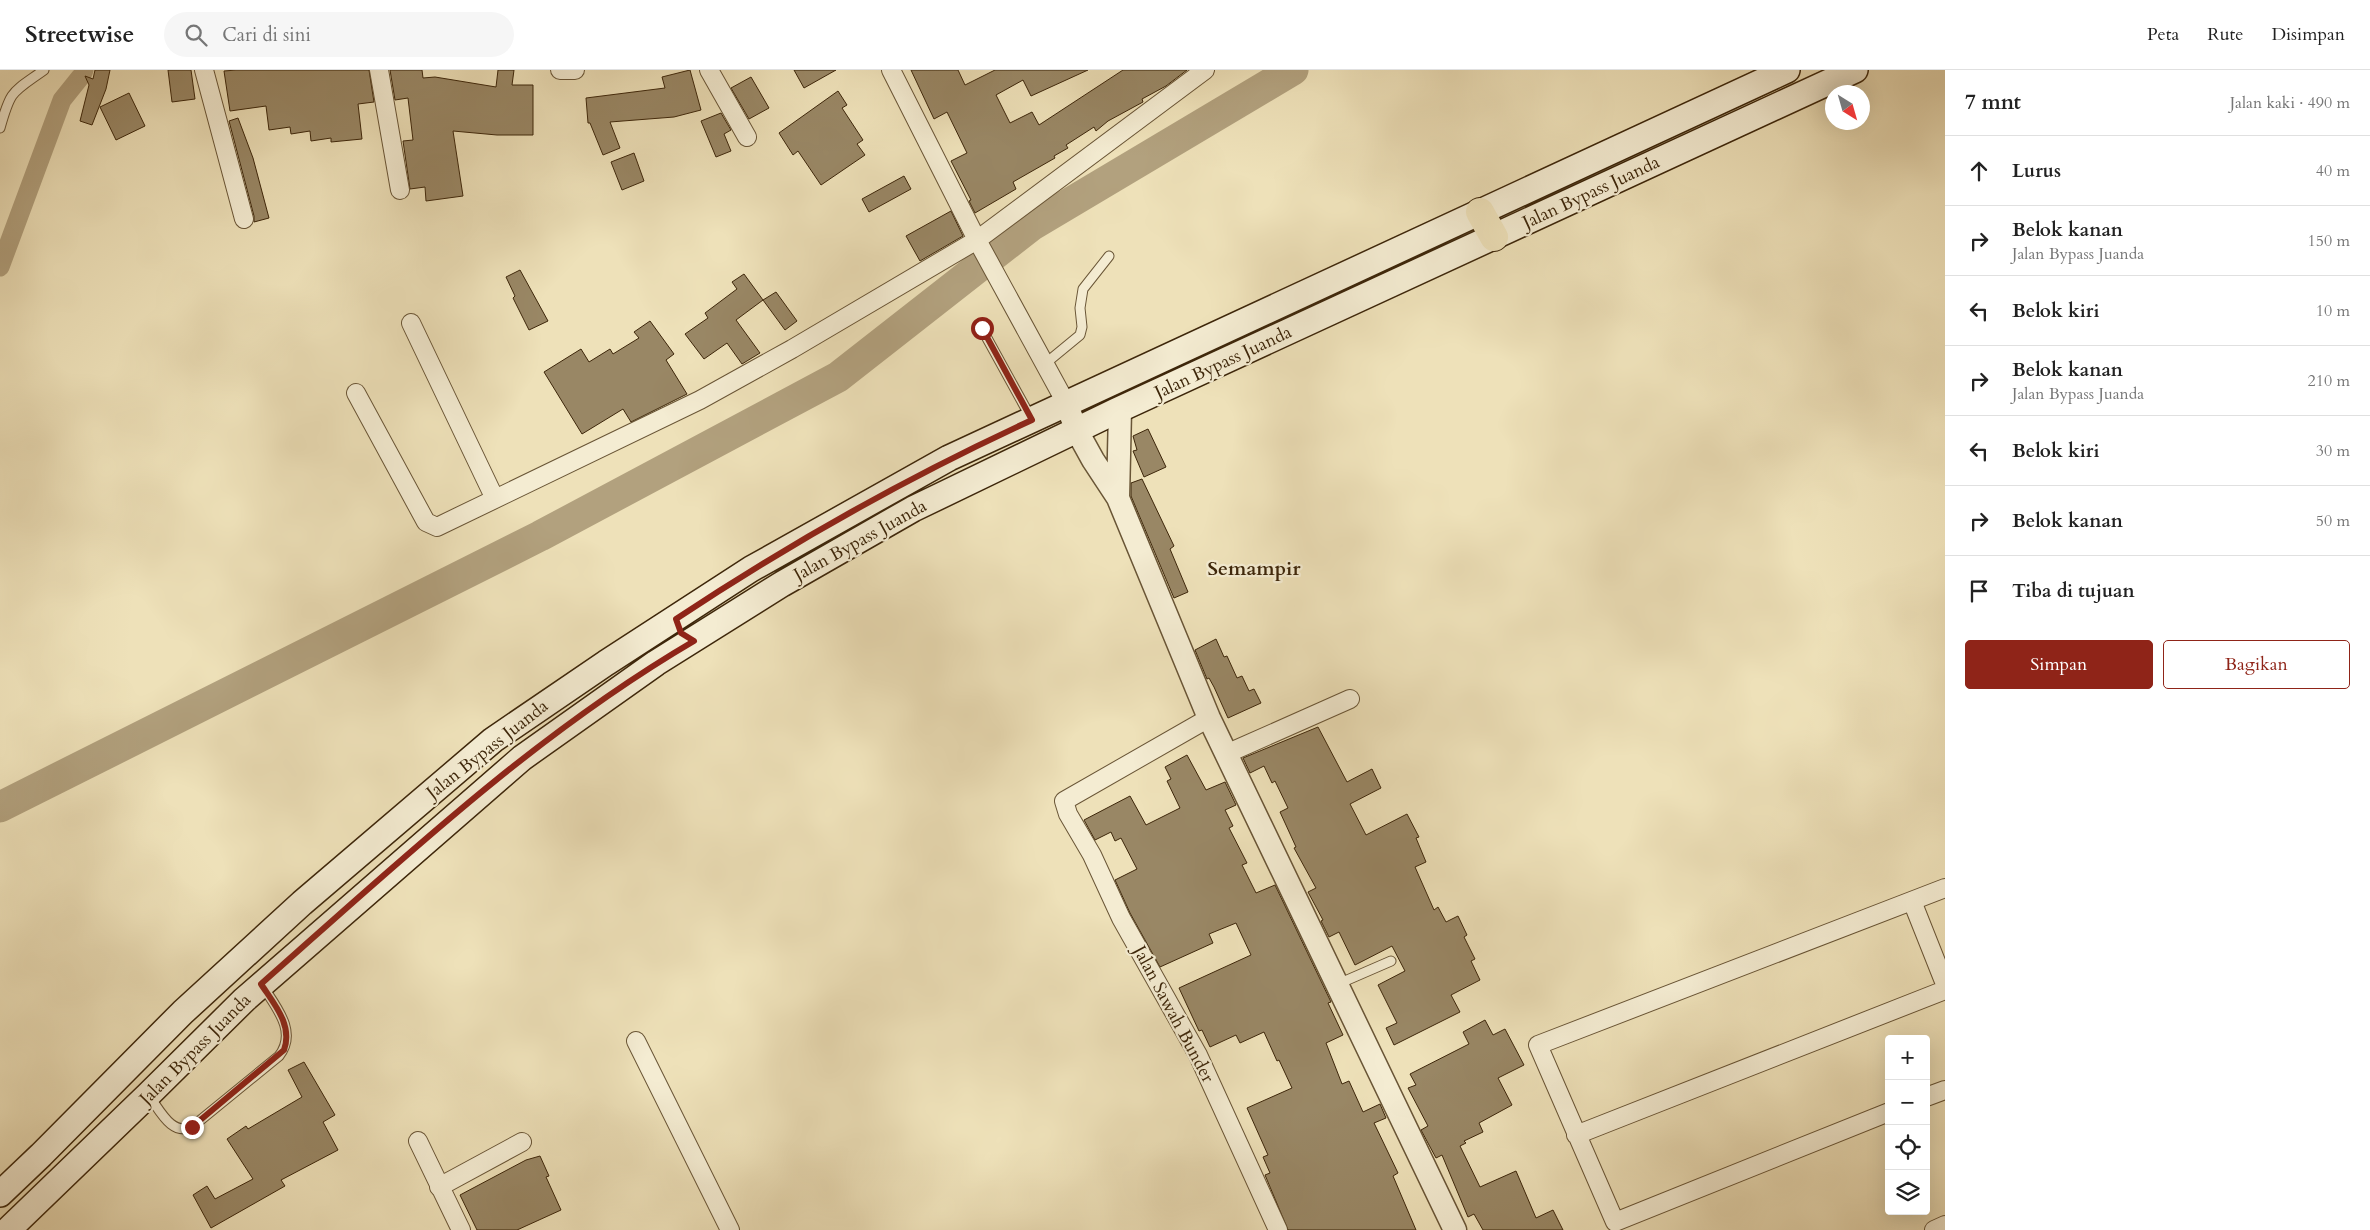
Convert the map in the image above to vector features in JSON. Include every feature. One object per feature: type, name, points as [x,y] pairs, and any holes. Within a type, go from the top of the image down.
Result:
[{"type":"highway","points":[[1480,212],[1494,237]]},
{"type":"main road","name":"Jalan Bypass Juanda","points":[[0,1194],[41,1156],[183,1012],[401,817],[493,740],[606,663],[751,569],[949,458],[1787,70]]},
{"type":"main road","name":"Jalan Bypass Juanda","points":[[8,1230],[148,1096],[261,984],[522,758],[656,663],[694,641],[782,584],[913,509],[1120,410],[1855,70]]},
{"type":"main road","points":[[676,619],[681,633],[694,641]]},
{"type":"street","points":[[204,70],[244,220]]},
{"type":"street","points":[[379,70],[400,190]]},
{"type":"street","points":[[560,70],[575,70]]},
{"type":"street","points":[[709,70],[747,137]]},
{"type":"street","points":[[891,70],[979,244],[1046,363],[1066,403],[1077,431],[1118,498],[1209,718],[1455,1230]]},
{"type":"street","points":[[356,393],[429,525],[437,527],[700,400],[979,244],[1205,70]]},
{"type":"street","points":[[411,323],[495,499]]},
{"type":"street","points":[[1118,498],[1120,410]]},
{"type":"street","points":[[1226,754],[1350,699]]},
{"type":"street","name":"Jalan Sawah Bunder","points":[[1209,718],[1064,801],[1068,814],[1092,856],[1122,918],[1198,1055],[1278,1230]]},
{"type":"street","points":[[1885,1114],[1615,1222],[1538,1045],[1945,888]]},
{"type":"street","points":[[1912,901],[1945,984]]},
{"type":"street","points":[[1576,1136],[1945,990]]},
{"type":"street","points":[[636,1040],[730,1230]]},
{"type":"street","points":[[1930,1096],[1945,1090]]},
{"type":"street","points":[[418,1141],[439,1187],[462,1230]]},
{"type":"street","points":[[439,1187],[522,1142]]},
{"type":"street","points":[[1934,1230],[1945,1225]]},
{"type":"lane","points":[[0,128],[9,98],[18,88],[44,70]]},
{"type":"lane","points":[[1046,363],[1080,334],[1082,327],[1080,308],[1083,289],[1109,256]]},
{"type":"lane","points":[[982,328],[1032,420]]},
{"type":"lane","points":[[1336,985],[1391,961]]},
{"type":"lane","points":[[148,1096],[174,1128],[185,1130],[192,1127],[279,1056],[284,1050],[288,1033],[280,1015],[261,984]]},
{"type":"building","points":[[95,70],[110,70],[106,89],[92,125],[80,121],[89,85],[85,76],[93,79]]},
{"type":"building","points":[[168,70],[191,70],[195,99],[172,102]]},
{"type":"building","points":[[369,70],[374,102],[358,104],[362,139],[331,142],[331,138],[311,141],[310,131],[291,134],[290,127],[269,130],[266,106],[230,111],[224,71]]},
{"type":"building","points":[[390,70],[422,70],[423,78],[435,77],[496,87],[498,70],[514,70],[512,85],[533,85],[533,135],[497,135],[453,131],[463,196],[426,201],[425,187],[410,189],[403,141],[413,140],[408,98],[395,100]]},
{"type":"building","points":[[690,70],[701,110],[674,117],[610,122],[620,148],[603,155],[590,123],[588,123],[586,98],[665,88],[662,77]]},
{"type":"building","points":[[794,70],[836,70],[804,88]]},
{"type":"building","points":[[911,70],[958,70],[965,85],[995,70],[1088,70],[1031,96],[1023,80],[996,95],[1010,123],[1032,112],[1039,125],[1123,70],[1187,70],[1166,86],[1142,99],[1143,102],[1108,121],[1096,131],[1094,127],[1066,145],[1068,148],[1054,156],[1055,158],[1013,182],[1016,189],[975,213],[969,201],[971,200],[951,161],[967,153],[947,112],[934,119]]},
{"type":"building","points":[[751,77],[769,108],[749,119],[731,88]]},
{"type":"building","points":[[838,91],[847,105],[842,108],[863,140],[857,144],[865,155],[821,185],[798,151],[793,155],[779,133]]},
{"type":"building","points":[[129,93],[145,126],[116,140],[100,107]]},
{"type":"building","points":[[721,113],[731,130],[724,134],[731,151],[716,157],[701,121]]},
{"type":"building","points":[[238,118],[253,158],[269,218],[254,222],[229,121]]},
{"type":"building","points":[[634,153],[644,181],[622,190],[611,162]]},
{"type":"building","points":[[904,176],[911,189],[869,212],[862,199]]},
{"type":"building","points":[[951,211],[963,236],[920,261],[906,236]]},
{"type":"building","points":[[520,270],[548,321],[529,330],[513,298],[515,296],[506,277]]},
{"type":"building","points":[[744,274],[763,300],[736,320],[760,353],[742,364],[727,343],[704,359],[685,334],[708,318],[705,313],[737,289],[732,282]]},
{"type":"building","points":[[776,292],[797,321],[785,330],[763,300]]},
{"type":"building","points":[[650,321],[674,354],[666,360],[687,394],[631,422],[623,409],[582,434],[544,372],[581,349],[589,362],[610,349],[613,354],[639,338],[634,332]]},
{"type":"building","points":[[1148,429],[1166,467],[1144,477],[1133,451],[1137,450],[1133,436]]},
{"type":"building","points":[[1142,479],[1174,546],[1170,549],[1188,592],[1174,598],[1131,496],[1131,483]]},
{"type":"building","points":[[1216,639],[1224,657],[1227,656],[1237,678],[1242,676],[1249,691],[1254,689],[1261,703],[1228,718],[1214,687],[1209,678],[1207,679],[1195,650]]},
{"type":"building","points":[[1318,727],[1347,782],[1372,769],[1381,788],[1350,804],[1366,835],[1407,814],[1419,837],[1416,838],[1426,862],[1415,867],[1434,910],[1438,907],[1446,922],[1458,916],[1467,935],[1464,937],[1475,959],[1471,961],[1480,980],[1451,995],[1460,1012],[1394,1045],[1386,1028],[1397,1023],[1378,985],[1405,971],[1392,946],[1355,965],[1339,932],[1329,937],[1321,921],[1323,920],[1308,892],[1316,888],[1294,848],[1296,847],[1280,812],[1288,808],[1275,781],[1272,783],[1264,766],[1250,773],[1243,758]]},
{"type":"building","points":[[1187,755],[1206,790],[1225,782],[1236,805],[1225,810],[1233,826],[1229,828],[1247,863],[1242,865],[1256,893],[1275,885],[1331,1002],[1328,1003],[1343,1035],[1326,1043],[1342,1084],[1349,1081],[1363,1112],[1380,1104],[1386,1118],[1374,1123],[1398,1173],[1393,1176],[1416,1230],[1288,1230],[1265,1175],[1270,1173],[1263,1157],[1268,1155],[1247,1108],[1292,1088],[1264,1032],[1240,1043],[1236,1035],[1210,1047],[1202,1030],[1199,1031],[1179,988],[1251,955],[1236,923],[1209,934],[1213,943],[1160,967],[1130,913],[1115,880],[1137,869],[1121,838],[1115,841],[1111,832],[1095,840],[1084,820],[1130,796],[1146,825],[1180,808],[1167,781],[1171,779],[1165,767]]},
{"type":"building","points":[[1485,1020],[1493,1035],[1505,1029],[1524,1065],[1498,1078],[1512,1105],[1479,1123],[1483,1132],[1464,1141],[1466,1143],[1460,1146],[1480,1187],[1516,1171],[1536,1218],[1553,1210],[1563,1230],[1483,1230],[1474,1214],[1468,1217],[1442,1155],[1436,1158],[1421,1130],[1428,1126],[1408,1088],[1416,1085],[1410,1074],[1469,1044],[1463,1032]]},
{"type":"building","points":[[304,1062],[335,1115],[323,1122],[338,1150],[281,1180],[285,1186],[211,1228],[193,1195],[207,1186],[215,1199],[253,1179],[227,1139],[246,1126],[248,1129],[302,1097],[288,1070]]},
{"type":"building","points":[[540,1156],[549,1176],[546,1177],[561,1210],[517,1230],[477,1230],[460,1195],[526,1160]]},
{"type":"waterway","points":[[0,267],[62,100],[84,70]]},
{"type":"waterway","points":[[0,807],[540,536],[838,377],[1031,226],[1293,70]]},
{"type":"district","name":"Semampir","points":[[1254,568]]},
{"type":"route","points":[[192,1127],[284,1050],[288,1033],[280,1015],[261,984],[522,758],[656,663],[694,641],[681,633],[676,619],[751,569],[949,458],[1032,420],[982,328]]}]
